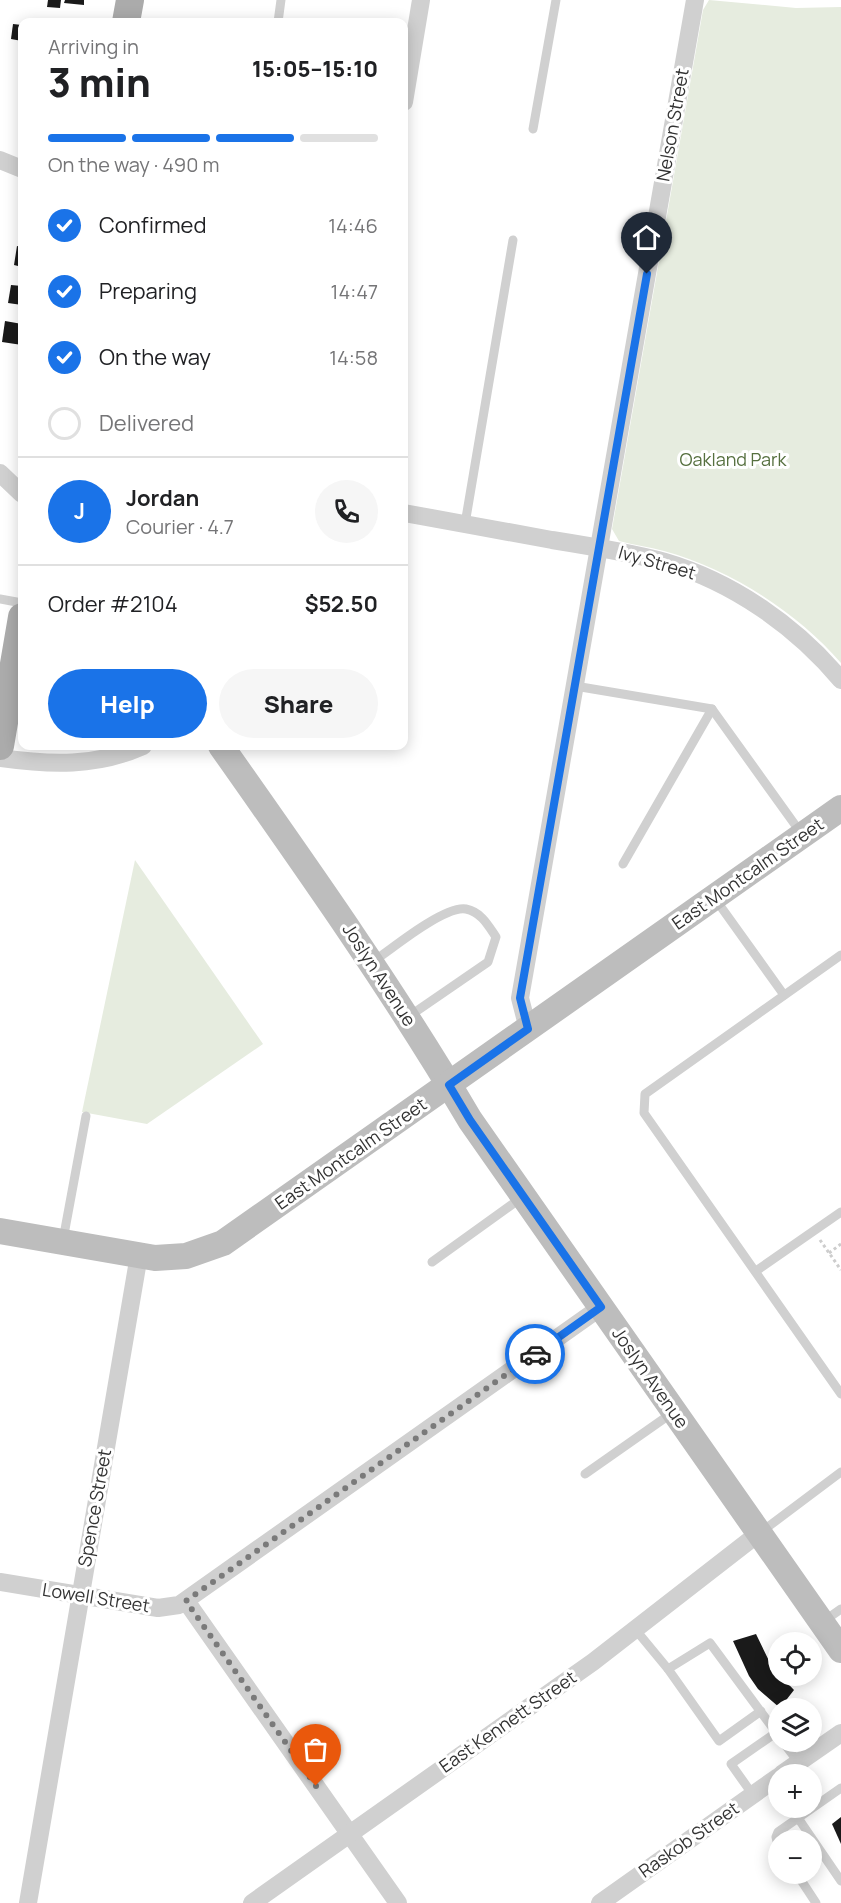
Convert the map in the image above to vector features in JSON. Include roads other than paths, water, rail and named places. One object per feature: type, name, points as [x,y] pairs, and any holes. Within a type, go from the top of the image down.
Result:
[{"type":"main road","points":[[127,18],[130,0]]},
{"type":"main road","points":[[0,746],[8,672],[18,633]]},
{"type":"main road","name":"Joslyn Avenue","points":[[223,750],[371,963],[523,1197],[759,1533],[832,1616],[841,1650]]},
{"type":"main road","name":"East Montcalm Street","points":[[0,1232],[164,1258],[186,1256],[223,1243],[841,808]]},
{"type":"street","points":[[408,78],[421,0]]},
{"type":"street","name":"Nelson Street","points":[[528,1029],[520,998],[695,0]]},
{"type":"street","points":[[0,160],[18,167]]},
{"type":"street","points":[[0,473],[18,490]]},
{"type":"street","name":"Ivy Street","points":[[408,514],[665,562],[735,592],[790,630],[841,681]]},
{"type":"street","points":[[0,758],[73,764],[108,758],[131,750]]},
{"type":"street","name":"Spence Street","points":[[28,1903],[139,1255]]},
{"type":"street","name":"Lowell Street","points":[[0,1582],[158,1608],[171,1608],[186,1601],[601,1307]]},
{"type":"street","name":"East Kennett Street","points":[[252,1903],[593,1662],[759,1533]]},
{"type":"street","points":[[186,1601],[398,1903]]},
{"type":"street","name":"Raskob Street","points":[[796,1764],[841,1732]]},
{"type":"street","name":"Raskob Street","points":[[600,1903],[768,1784]]},
{"type":"lane","points":[[279,18],[281,0]]},
{"type":"lane","points":[[533,129],[556,0]]},
{"type":"lane","points":[[465,524],[513,240]]},
{"type":"lane","points":[[0,600],[18,602]]},
{"type":"lane","points":[[575,686],[712,709],[802,835]]},
{"type":"lane","points":[[623,864],[712,709]]},
{"type":"lane","points":[[714,898],[784,995]]},
{"type":"lane","points":[[371,963],[450,910],[465,909],[482,917],[496,937],[488,962],[406,1018]]},
{"type":"lane","points":[[841,956],[645,1094],[644,1113],[841,1394]]},
{"type":"lane","points":[[62,1242],[86,1116]]},
{"type":"lane","points":[[432,1262],[523,1197]]},
{"type":"lane","points":[[756,1271],[841,1212]]},
{"type":"lane","points":[[585,1474],[674,1412]]},
{"type":"lane","points":[[759,1533],[793,1505],[841,1472]]},
{"type":"lane","points":[[635,1629],[668,1669],[719,1741],[761,1711]]},
{"type":"lane","points":[[668,1669],[710,1643],[768,1720]]},
{"type":"lane","points":[[753,1795],[731,1764],[768,1740]]},
{"type":"lane","points":[[791,1752],[799,1762]]},
{"type":"lane","points":[[822,1801],[841,1788]]},
{"type":"lane","points":[[781,1830],[798,1818],[841,1881]]},
{"type":"lane","points":[[804,1884],[816,1903]]},
{"type":"park label","name":"Oakland Park","points":[[733,460]]}]
